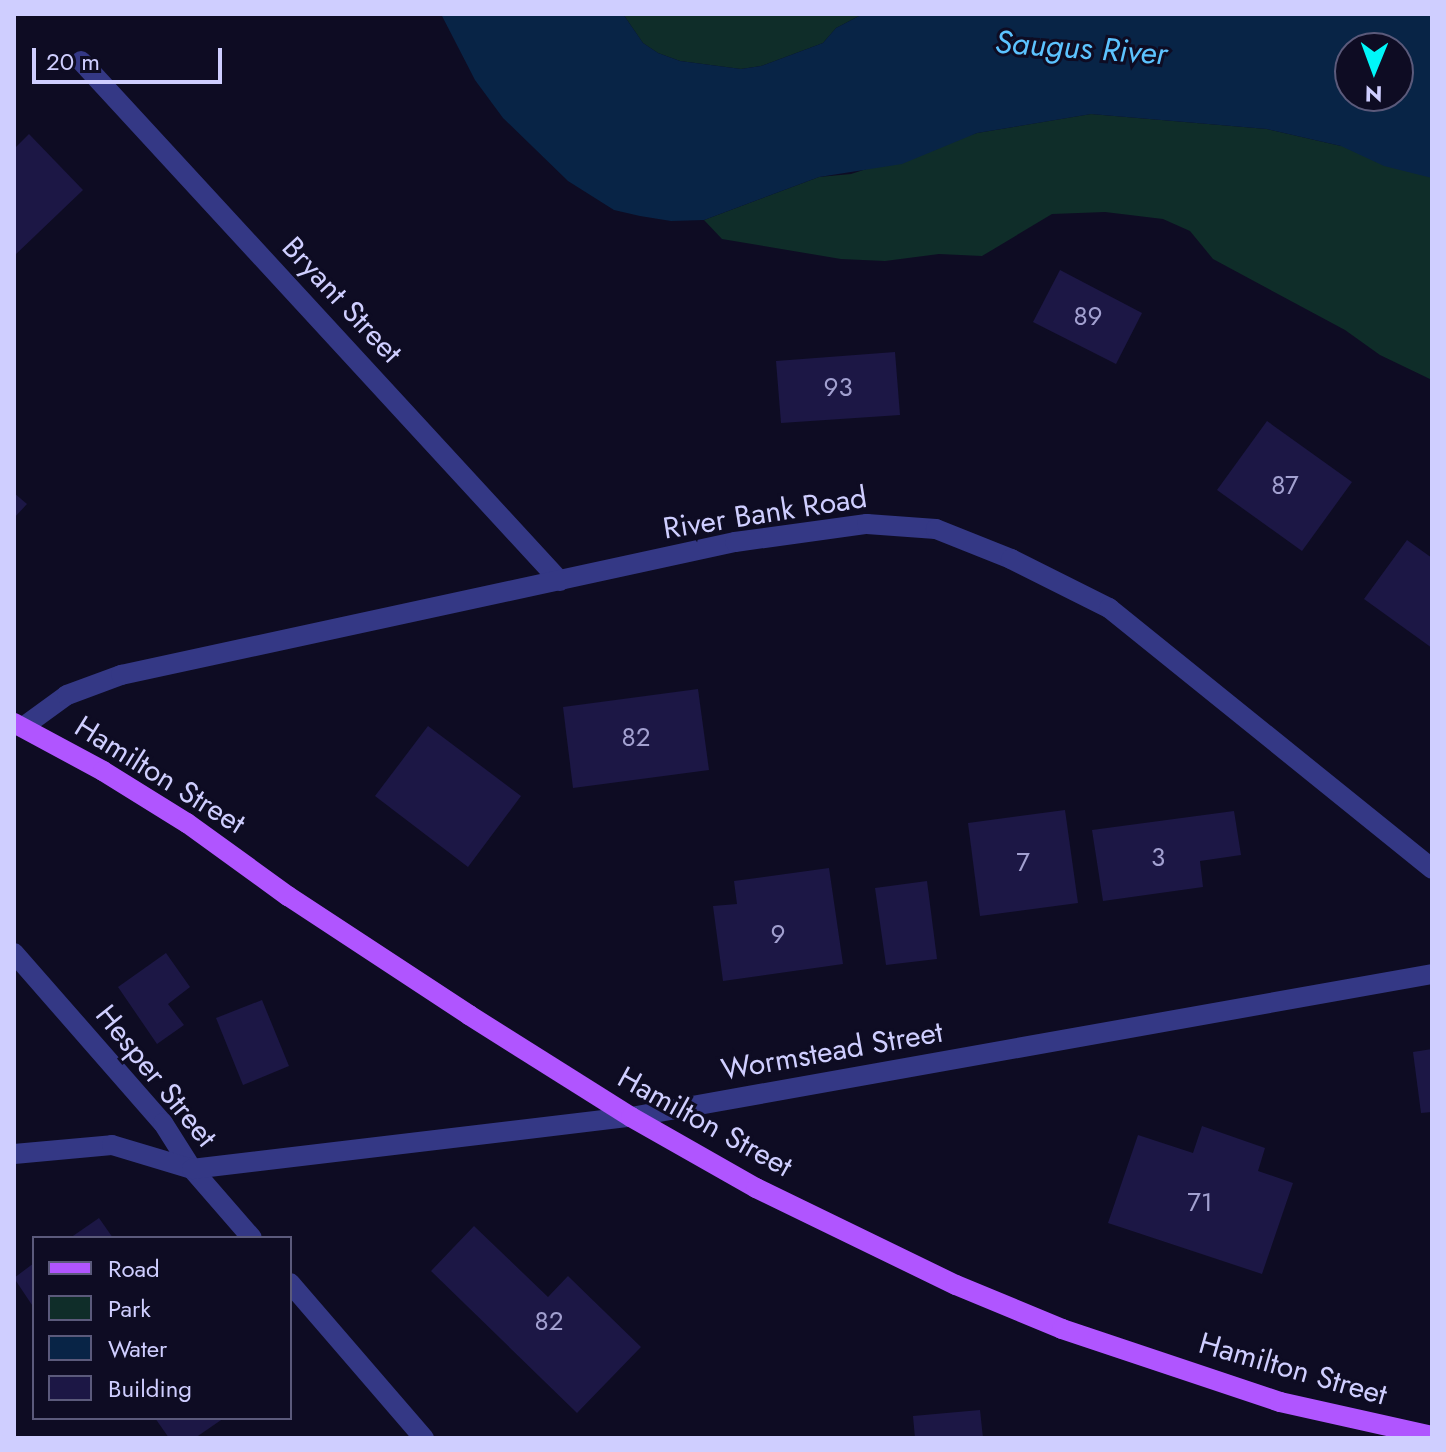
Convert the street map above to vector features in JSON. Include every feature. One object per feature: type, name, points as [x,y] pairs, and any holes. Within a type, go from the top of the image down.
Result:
[{"type":"main road","name":"Hamilton Street","points":[[18,725],[187,823],[288,896],[631,1117],[771,1195],[956,1285],[1062,1329],[1280,1402],[1432,1436]]},
{"type":"street","name":"Bryant Street","points":[[81,61],[560,581]]},
{"type":"street","name":"River Bank Road","points":[[18,725],[67,695],[121,675],[735,542],[867,524],[936,529],[1011,559],[1109,608],[1432,869]]},
{"type":"street","name":"Hesper Street","points":[[14,953],[163,1123],[192,1169],[250,1236]]},
{"type":"street","name":"Wormstead Street","points":[[192,1169],[631,1117],[1432,974]]},
{"type":"street","points":[[14,1154],[112,1145],[192,1169]]},
{"type":"street","points":[[292,1285],[424,1438]]},
{"type":"green space","points":[[623,14],[863,14],[836,28],[823,43],[761,66],[741,69],[680,61],[658,53],[643,43]]},
{"type":"green space","points":[[1091,114],[1267,129],[1341,146],[1432,143],[1432,380],[1380,355],[1345,330],[1213,259],[1190,231],[1163,219],[1105,212],[1052,214],[982,256],[939,254],[885,261],[841,259],[722,239],[704,220],[819,177],[851,174],[977,133]]},
{"type":"water","name":"Saugus River","points":[[441,14],[623,14],[643,43],[658,53],[680,61],[741,69],[761,66],[823,43],[836,28],[863,14],[1432,14],[1432,178],[1384,166],[1341,146],[1267,129],[1091,114],[977,133],[902,164],[819,177],[704,220],[671,221],[614,210],[568,181],[503,118],[475,80]]},
{"type":"building","points":[[29,134],[83,190],[14,256],[14,149]]},
{"type":"building","points":[[1060,270],[1142,313],[1116,364],[1033,322]]},
{"type":"building","points":[[895,352],[900,415],[781,423],[776,361]]},
{"type":"building","points":[[1267,421],[1352,482],[1302,551],[1217,490]]},
{"type":"building","points":[[14,493],[27,504],[14,518]]},
{"type":"building","points":[[1407,540],[1432,558],[1432,648],[1364,599]]},
{"type":"building","points":[[698,689],[709,770],[573,788],[563,707]]},
{"type":"building","points":[[428,726],[521,796],[468,867],[375,796]]},
{"type":"building","points":[[1065,810],[1078,903],[980,916],[968,823]]},
{"type":"building","points":[[1234,811],[1241,855],[1200,861],[1203,887],[1103,901],[1092,830]]},
{"type":"building","points":[[829,868],[843,964],[723,981],[713,906],[737,904],[734,881]]},
{"type":"building","points":[[927,881],[937,959],[886,965],[875,888]]},
{"type":"building","points":[[166,953],[190,987],[168,1004],[184,1025],[157,1044],[118,987]]},
{"type":"building","points":[[262,1000],[289,1066],[243,1085],[216,1018]]},
{"type":"building","points":[[1432,1049],[1432,1112],[1421,1113],[1413,1052]]},
{"type":"building","points":[[1202,1126],[1265,1148],[1258,1171],[1293,1183],[1262,1274],[1108,1223],[1138,1135],[1193,1153]]},
{"type":"building","points":[[99,1218],[112,1236],[73,1236]]},
{"type":"building","points":[[474,1226],[548,1297],[568,1276],[641,1347],[577,1413],[431,1271]]},
{"type":"building","points":[[32,1264],[32,1305],[14,1278]]},
{"type":"building","points":[[980,1410],[983,1438],[915,1438],[913,1416]]},
{"type":"building","points":[[156,1420],[221,1420],[195,1438],[169,1438]]}]
